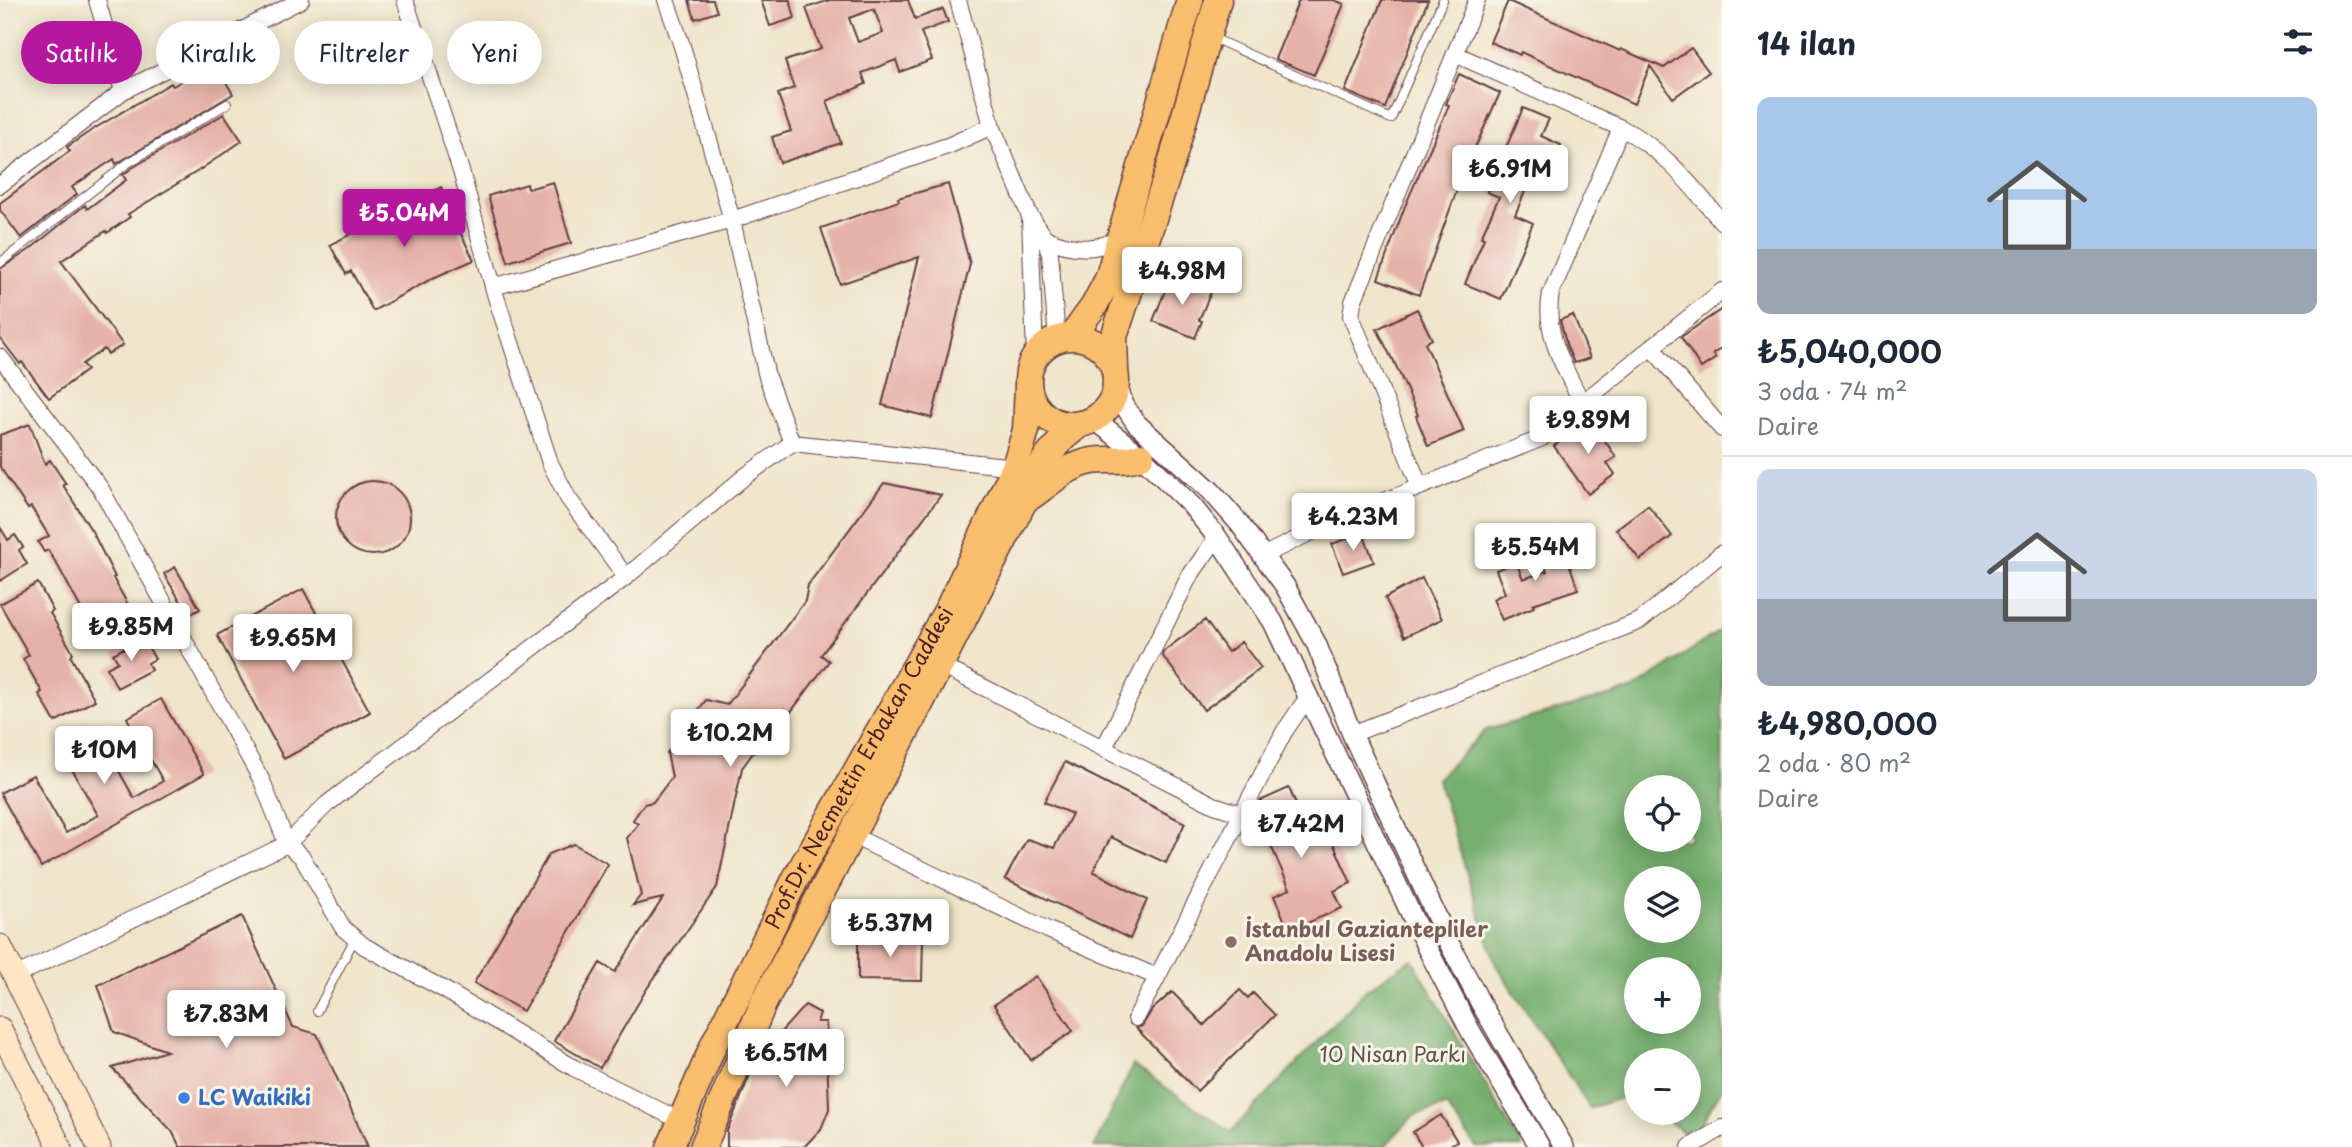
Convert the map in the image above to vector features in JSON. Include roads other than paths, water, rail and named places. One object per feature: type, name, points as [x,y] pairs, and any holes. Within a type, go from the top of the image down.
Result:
[{"type":"main road","points":[[1190,0],[1108,279],[1094,306],[1064,338],[1045,346],[1035,357],[1029,371],[1028,385],[1032,399],[1040,411],[1052,420],[1066,424],[1087,421],[1105,410],[1113,397],[1116,376],[1114,337],[1171,164],[1218,0]]},
{"type":"main road","points":[[1064,338],[1086,339],[1099,345],[1109,356],[1116,376]]},
{"type":"main road","name":"Prof.Dr. Necmettin Erbakan Caddesi","points":[[670,1147],[714,1044],[796,878],[949,607],[1015,467],[1026,430],[1028,385]]},
{"type":"main road","name":"Prof.Dr. Necmettin Erbakan Caddesi","points":[[703,1147],[763,1004],[1045,460],[1063,438],[1087,421]]},
{"type":"main road","points":[[1025,499],[1052,479],[1080,464],[1127,460],[1141,456]]},
{"type":"main road","points":[[0,946],[99,1147]]},
{"type":"main road","points":[[0,1029],[60,1147]]},
{"type":"street","points":[[97,0],[123,91]]},
{"type":"street","points":[[0,185],[123,91],[301,0]]},
{"type":"street","points":[[405,0],[461,171],[493,287],[550,463],[568,498],[626,578]]},
{"type":"street","points":[[666,0],[682,46],[732,220],[767,377],[792,443]]},
{"type":"street","points":[[958,0],[992,126],[1029,214],[1045,238],[1064,338]]},
{"type":"street","points":[[1419,487],[1350,316],[1353,302],[1477,0]]},
{"type":"street","points":[[1455,54],[1645,141],[1669,160],[1722,222]]},
{"type":"street","points":[[493,287],[732,220],[950,145],[992,126]]},
{"type":"street","points":[[1582,403],[1551,332],[1549,302],[1621,128]]},
{"type":"street","points":[[1029,214],[1035,357]]},
{"type":"street","points":[[1045,238],[1067,247],[1085,249],[1104,246],[1122,237]]},
{"type":"street","points":[[1264,555],[1330,523],[1542,438],[1722,292]]},
{"type":"street","points":[[1652,348],[1722,429]]},
{"type":"street","points":[[0,358],[102,489],[262,781],[287,844],[302,857],[343,928],[364,946],[443,989],[575,1068],[681,1121]]},
{"type":"street","points":[[1116,376],[1124,405],[1136,423],[1211,491],[1264,555],[1291,596],[1316,643],[1352,734],[1448,941],[1481,1004],[1564,1147]]},
{"type":"street","points":[[1087,421],[1141,456],[1184,497],[1217,537],[1273,622],[1434,961],[1472,1032],[1540,1147]]},
{"type":"street","points":[[15,976],[287,844],[327,804],[626,578],[744,477],[792,443],[1015,467]]},
{"type":"street","points":[[1104,748],[1189,577],[1217,537]]},
{"type":"street","points":[[1352,734],[1640,621],[1722,552]]},
{"type":"street","points":[[940,665],[1214,805],[1241,814]]},
{"type":"street","points":[[1136,1018],[1284,732],[1308,697]]},
{"type":"street","points":[[852,835],[1048,930],[1157,976]]},
{"type":"street","points":[[1690,1147],[1722,1128]]},
{"type":"lane","points":[[1208,35],[1391,118],[1443,0]]},
{"type":"lane","points":[[0,263],[128,163],[227,104]]},
{"type":"lane","points":[[317,1011],[355,939]]},
{"type":"place","name":"İstanbul Gaziantepliler Anadolu Lisesi","points":[[1231,942]]},
{"type":"place","name":"LC Waikiki","points":[[184,1098]]},
{"type":"park label","name":"10 Nisan Parkı","points":[[1393,1055]]}]
